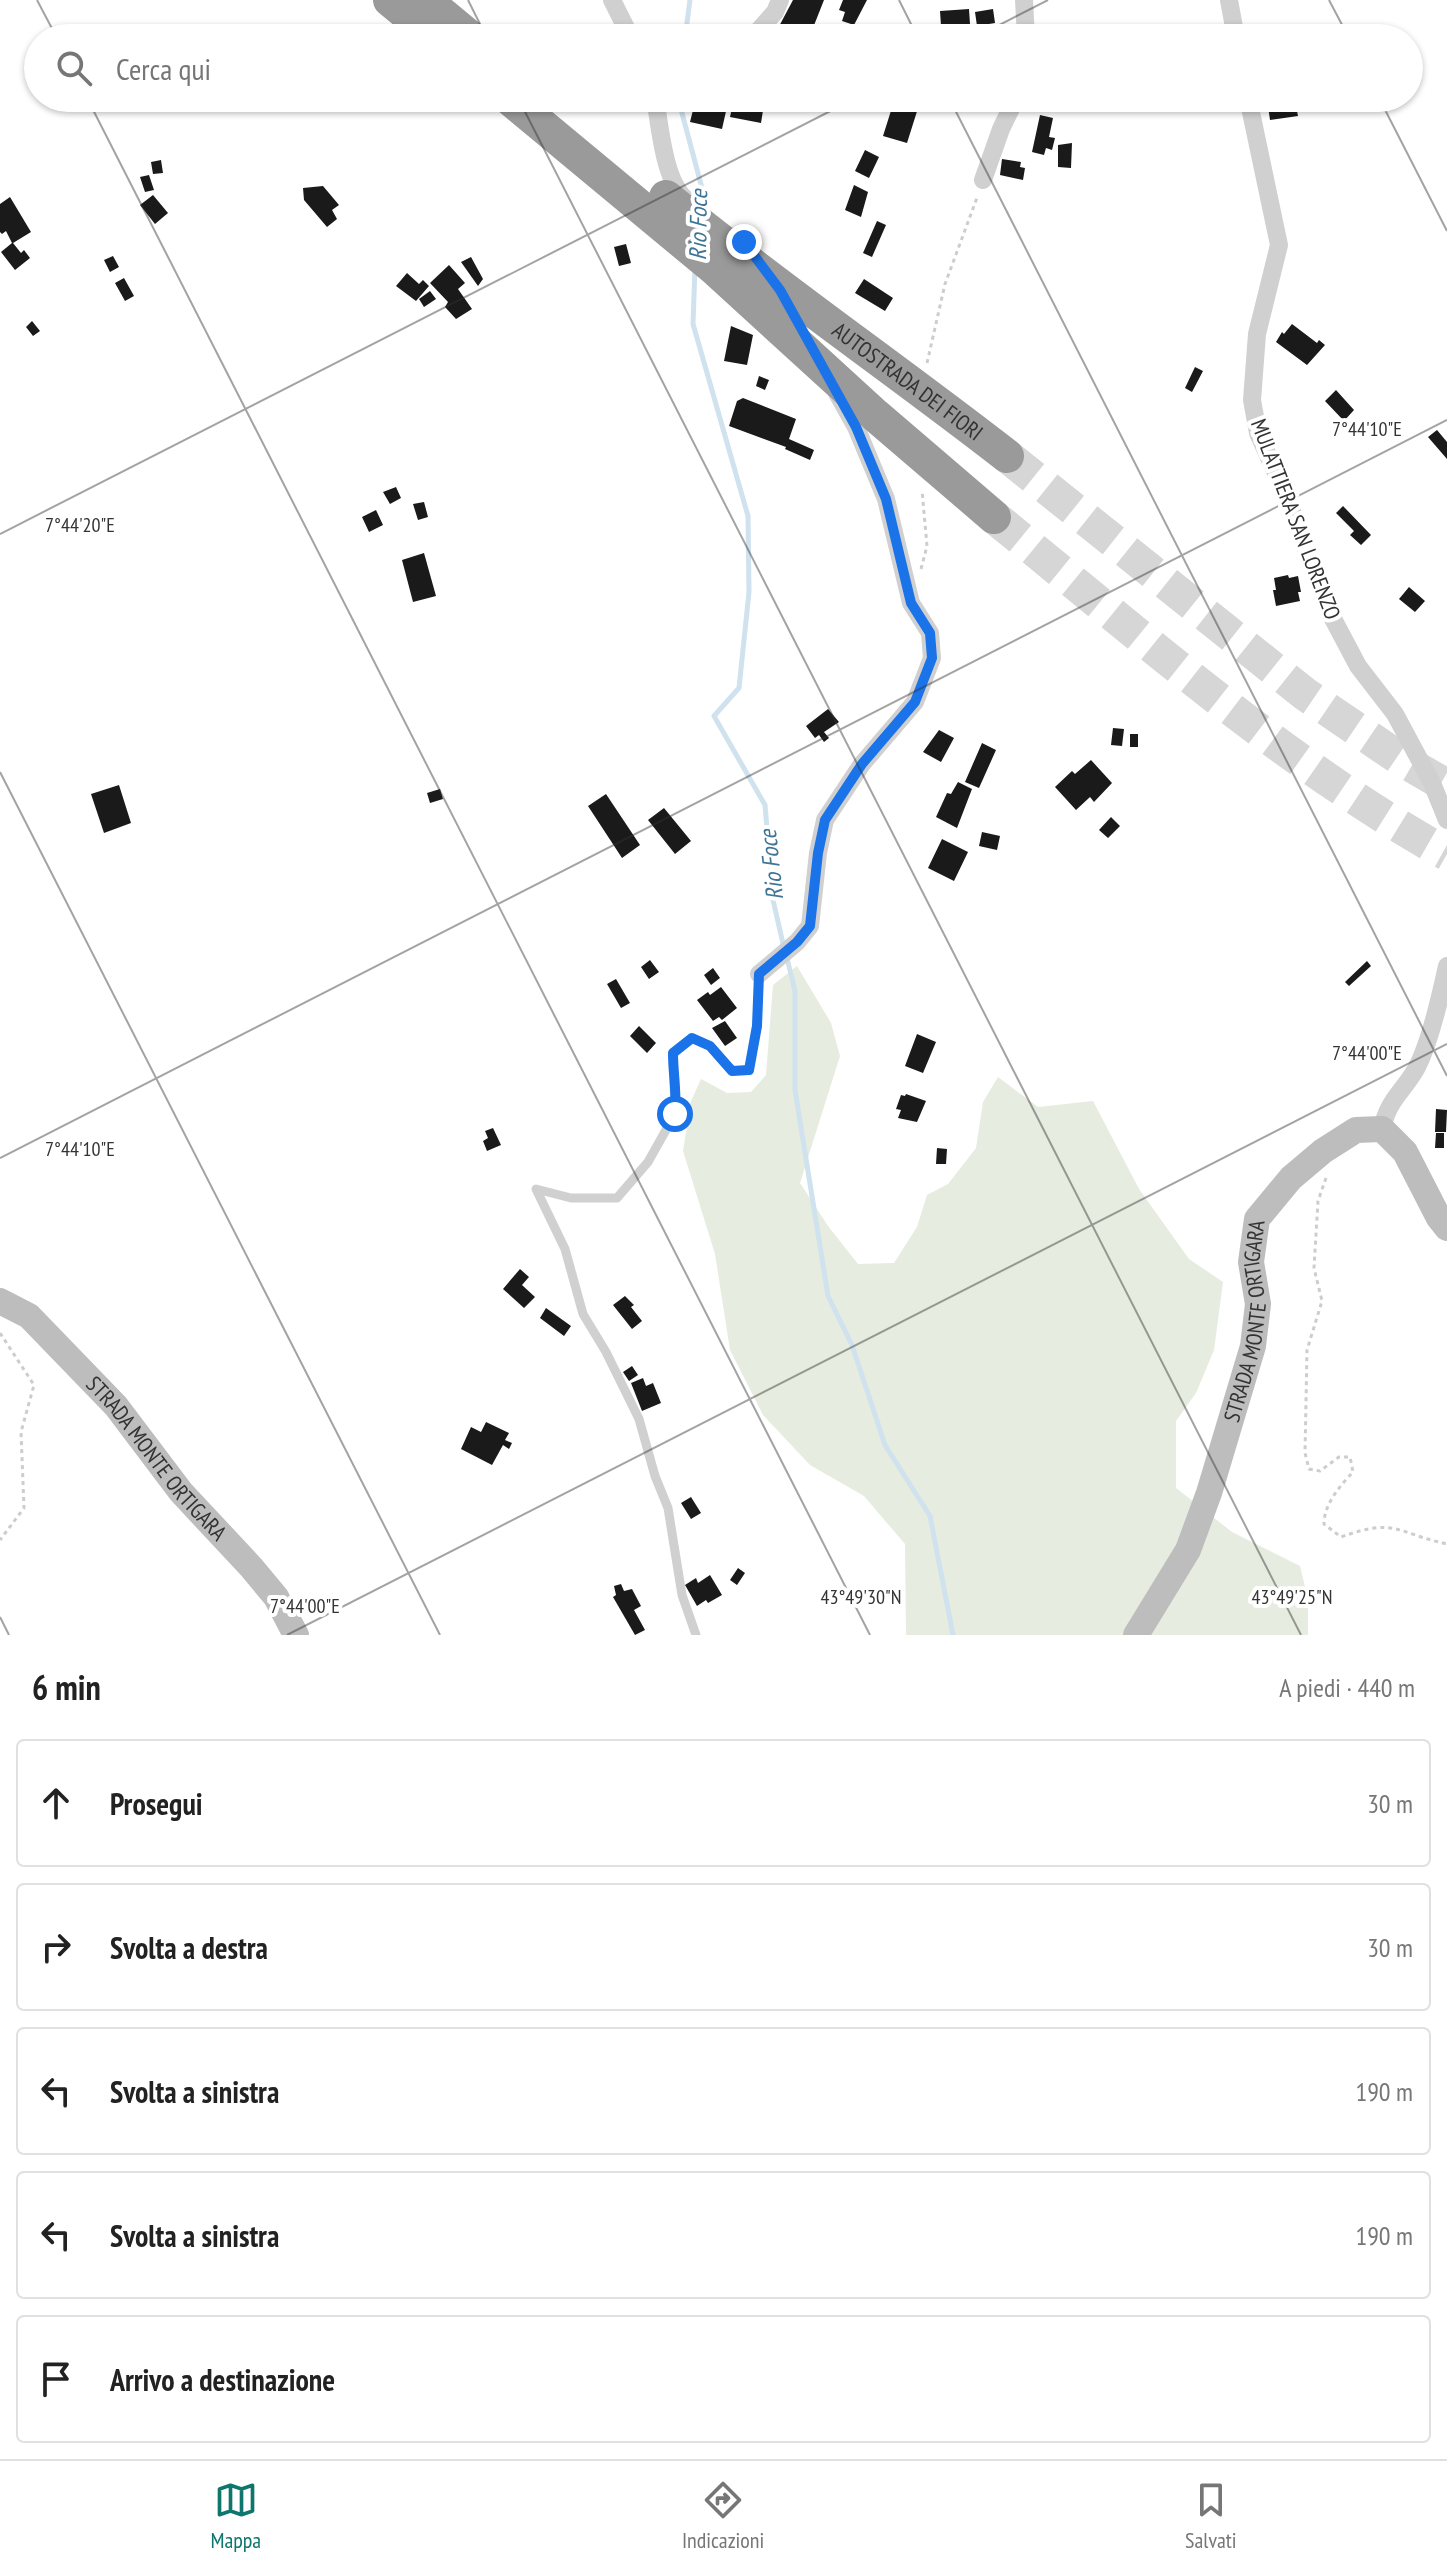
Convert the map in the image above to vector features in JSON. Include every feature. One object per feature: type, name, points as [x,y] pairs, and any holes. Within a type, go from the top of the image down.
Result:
[{"type":"highway","points":[[418,12],[442,24]]},
{"type":"highway","name":"AUTOSTRADA DEI FIORI","points":[[526,112],[715,269],[875,415],[994,517]]},
{"type":"highway","name":"AUTOSTRADA DEI FIORI","points":[[562,112],[713,236],[1007,456]]},
{"type":"main road","points":[[1382,1129],[1405,1152],[1447,1228]]},
{"type":"main road","name":"STRADA MONTE ORTIGARA","points":[[1136,1635],[1188,1550],[1209,1493],[1253,1346],[1258,1304],[1251,1262],[1257,1219],[1291,1178],[1323,1151],[1356,1130],[1382,1129]]},
{"type":"main road","name":"STRADA MONTE ORTIGARA","points":[[0,1301],[29,1316],[116,1406],[181,1492],[276,1597],[296,1635]]},
{"type":"street","points":[[612,0],[624,24]]},
{"type":"street","points":[[764,24],[780,0]]},
{"type":"street","points":[[1024,0],[1025,24]]},
{"type":"street","points":[[1229,0],[1233,24]]},
{"type":"street","points":[[658,112],[672,180],[678,193],[744,242],[780,290],[856,427],[886,499],[911,603],[930,633],[932,658],[915,702],[862,764],[825,820],[810,926],[797,942],[759,974]]},
{"type":"street","points":[[983,180],[1009,112]]},
{"type":"street","name":"MULATTIERA SAN LORENZO","points":[[1251,112],[1279,245],[1257,334],[1252,400],[1258,433],[1285,493],[1331,615],[1358,666],[1395,714],[1432,783],[1447,820]]},
{"type":"street","points":[[1382,1129],[1386,1109],[1416,1068],[1447,966]]},
{"type":"lane","points":[[696,1635],[682,1595],[668,1508],[655,1476],[639,1419],[606,1352],[583,1314],[565,1249],[536,1189],[571,1198],[617,1198],[648,1162],[675,1114],[677,1094],[673,1079],[673,1053],[692,1038],[710,1046],[732,1071],[749,1070],[757,1026],[759,974]]},
{"type":"path","points":[[1327,1174],[1318,1201],[1314,1268],[1322,1301],[1307,1350],[1305,1453],[1309,1469],[1320,1471],[1339,1457],[1350,1457],[1353,1472],[1331,1501],[1324,1514],[1324,1524],[1341,1537],[1376,1526],[1399,1527],[1447,1544]]},
{"type":"path","points":[[0,1333],[34,1385],[21,1432],[24,1508],[0,1540]]},
{"type":"shaded area","points":[[797,966],[831,1023],[840,1056],[800,1183],[858,1264],[894,1263],[917,1227],[927,1195],[948,1184],[976,1148],[983,1102],[998,1077],[1038,1107],[1093,1101],[1139,1189],[1189,1259],[1223,1282],[1214,1350],[1196,1393],[1176,1421],[1176,1488],[1232,1532],[1300,1566],[1308,1600],[1308,1635],[906,1635],[905,1544],[864,1496],[810,1465],[763,1415],[730,1350],[715,1254],[683,1151],[691,1101],[701,1079],[727,1093],[751,1092],[766,1075],[773,985]]},
{"type":"building","points":[[793,0],[824,0],[815,24],[780,24]]},
{"type":"building","points":[[843,0],[867,0],[855,24],[842,21],[845,12],[839,10]]},
{"type":"building","points":[[969,9],[970,24],[941,24],[940,11]]},
{"type":"building","points":[[993,9],[995,23],[977,24],[975,12]]},
{"type":"building","points":[[692,112],[726,112],[722,129],[690,122]]},
{"type":"building","points":[[731,112],[763,112],[761,123],[730,117]]},
{"type":"building","points":[[891,112],[917,112],[907,143],[883,136]]},
{"type":"building","points":[[1269,112],[1297,112],[1298,116],[1270,120]]},
{"type":"building","points":[[1040,115],[1053,118],[1049,137],[1055,138],[1052,150],[1046,148],[1044,155],[1032,152]]},
{"type":"building","points":[[1072,143],[1071,168],[1058,167],[1058,145]]},
{"type":"building","points":[[865,150],[879,157],[869,178],[855,171]]},
{"type":"building","points":[[1002,159],[1021,162],[1020,167],[1025,168],[1023,180],[1000,175]]},
{"type":"building","points":[[161,160],[163,173],[153,174],[151,162]]},
{"type":"building","points":[[149,175],[154,190],[145,192],[140,177]]},
{"type":"building","points":[[854,185],[868,192],[861,217],[845,210]]},
{"type":"building","points":[[323,186],[339,205],[332,210],[337,219],[327,227],[304,200],[303,188]]},
{"type":"building","points":[[153,195],[168,213],[155,224],[140,205]]},
{"type":"building","points":[[10,197],[31,232],[13,243],[30,258],[15,270],[1,252],[12,243],[6,231],[0,232],[0,204]]},
{"type":"building","points":[[877,221],[886,225],[872,257],[863,253]]},
{"type":"building","points":[[626,244],[631,263],[619,266],[614,247]]},
{"type":"building","points":[[113,256],[119,267],[110,272],[104,260]]},
{"type":"building","points":[[471,257],[483,279],[478,286],[461,262]]},
{"type":"building","points":[[449,265],[465,283],[458,289],[472,309],[456,319],[445,307],[448,302],[430,283]]},
{"type":"building","points":[[407,273],[419,284],[423,280],[429,286],[416,301],[396,286]]},
{"type":"building","points":[[124,278],[134,296],[125,301],[115,283]]},
{"type":"building","points":[[864,279],[893,298],[885,311],[855,293]]},
{"type":"building","points":[[430,291],[436,299],[424,307],[419,299]]},
{"type":"building","points":[[32,321],[40,331],[33,336],[26,327]]},
{"type":"building","points":[[1292,324],[1317,343],[1319,340],[1325,345],[1307,365],[1276,342]]},
{"type":"building","points":[[731,326],[753,335],[747,365],[724,361]]},
{"type":"building","points":[[1195,367],[1203,371],[1192,392],[1185,388]]},
{"type":"building","points":[[759,376],[769,380],[765,390],[756,386]]},
{"type":"building","points":[[1336,390],[1354,410],[1344,421],[1325,401]]},
{"type":"building","points":[[743,398],[796,419],[789,439],[814,450],[810,460],[786,447],[729,426],[737,401]]},
{"type":"building","points":[[1437,430],[1447,442],[1447,459],[1428,437]]},
{"type":"building","points":[[396,487],[401,498],[390,504],[383,492]]},
{"type":"building","points":[[424,502],[428,517],[418,520],[413,504]]},
{"type":"building","points":[[1343,506],[1371,535],[1361,545],[1350,535],[1354,531],[1336,513]]},
{"type":"building","points":[[376,510],[383,525],[369,532],[362,517]]},
{"type":"building","points":[[424,553],[436,596],[413,602],[402,560]]},
{"type":"building","points":[[1288,575],[1289,578],[1298,576],[1300,601],[1276,606],[1274,578]]},
{"type":"building","points":[[1409,587],[1425,601],[1415,612],[1399,599]]},
{"type":"building","points":[[828,709],[839,722],[824,732],[829,738],[824,742],[819,735],[815,738],[806,726]]},
{"type":"building","points":[[1113,728],[1124,729],[1122,746],[1111,745]]},
{"type":"building","points":[[939,730],[954,738],[941,762],[923,752]]},
{"type":"building","points":[[1130,734],[1138,734],[1138,747],[1130,747]]},
{"type":"building","points":[[982,743],[996,750],[979,788],[965,782]]},
{"type":"building","points":[[1091,760],[1112,783],[1094,802],[1090,797],[1076,810],[1055,787],[1072,771],[1075,774]]},
{"type":"building","points":[[958,782],[972,789],[957,828],[936,817],[947,793],[951,794]]},
{"type":"building","points":[[119,785],[131,823],[104,833],[91,794]]},
{"type":"building","points":[[440,789],[443,799],[430,803],[427,793]]},
{"type":"building","points":[[606,794],[640,845],[622,858],[588,806]]},
{"type":"building","points":[[664,808],[691,841],[675,854],[648,820]]},
{"type":"building","points":[[1111,817],[1120,826],[1108,838],[1099,830]]},
{"type":"building","points":[[982,832],[1000,836],[997,850],[979,846]]},
{"type":"building","points":[[942,839],[968,852],[954,881],[928,868]]},
{"type":"building","points":[[650,960],[659,972],[649,979],[641,967]]},
{"type":"building","points":[[1367,961],[1371,966],[1349,986],[1345,982]]},
{"type":"building","points":[[713,968],[720,978],[711,985],[704,975]]},
{"type":"building","points":[[616,979],[630,1003],[621,1008],[607,984]]},
{"type":"building","points":[[721,987],[737,1008],[722,1020],[719,1017],[713,1021],[697,1000]]},
{"type":"building","points":[[725,1021],[737,1038],[725,1046],[712,1028]]},
{"type":"building","points":[[639,1026],[656,1043],[647,1053],[630,1036]]},
{"type":"building","points":[[917,1034],[936,1042],[923,1073],[905,1066]]},
{"type":"building","points":[[901,1095],[926,1101],[917,1122],[898,1118],[901,1110],[896,1109]]},
{"type":"building","points":[[1436,1109],[1447,1110],[1446,1132],[1435,1132]]},
{"type":"building","points":[[493,1128],[501,1145],[487,1151],[483,1141],[488,1138],[485,1131]]},
{"type":"building","points":[[1436,1133],[1444,1133],[1444,1148],[1435,1148]]},
{"type":"building","points":[[937,1148],[947,1149],[946,1164],[936,1164]]},
{"type":"building","points":[[520,1269],[529,1277],[522,1285],[535,1297],[524,1308],[503,1289]]},
{"type":"building","points":[[625,1296],[642,1321],[632,1329],[613,1305]]},
{"type":"building","points":[[546,1308],[571,1326],[564,1336],[540,1318]]},
{"type":"building","points":[[632,1366],[638,1375],[629,1381],[623,1372]]},
{"type":"building","points":[[643,1378],[646,1386],[653,1383],[661,1403],[642,1411],[631,1383]]},
{"type":"building","points":[[486,1422],[509,1433],[505,1440],[512,1443],[509,1449],[503,1445],[492,1465],[461,1449],[471,1427],[481,1432]]},
{"type":"building","points":[[691,1497],[701,1513],[691,1519],[681,1503]]},
{"type":"building","points":[[738,1568],[745,1573],[737,1585],[730,1580]]},
{"type":"building","points":[[710,1575],[722,1595],[697,1606],[685,1585],[696,1578],[698,1583]]},
{"type":"building","points":[[621,1584],[624,1591],[632,1589],[641,1606],[634,1610],[645,1630],[635,1635],[613,1597],[616,1595],[614,1586]]},
{"type":"waterway","name":"Rio Foce","points":[[687,24],[690,0]]},
{"type":"waterway","name":"Rio Foce","points":[[682,112],[703,192],[701,209]]},
{"type":"waterway","name":"Rio Foce","points":[[695,267],[693,324],[748,516],[749,592],[739,688],[714,716],[765,805],[773,900],[784,948]]},
{"type":"waterway","name":"Rio Foce","points":[[787,958],[795,991],[795,1090],[828,1296],[852,1345],[885,1445],[930,1516],[953,1635]]},
{"type":"tunnel","points":[[1007,456],[1305,694],[1402,760],[1447,786]]},
{"type":"tunnel","points":[[994,517],[1270,738],[1386,818],[1447,854]]},
{"type":"route","points":[[675,1114],[677,1094],[673,1079],[673,1053],[692,1038],[710,1046],[732,1071],[749,1070],[757,1026],[759,974],[797,942],[810,926],[825,820],[862,764],[915,702],[932,658],[930,633],[911,603],[886,499],[856,427],[780,290],[744,242]]}]
